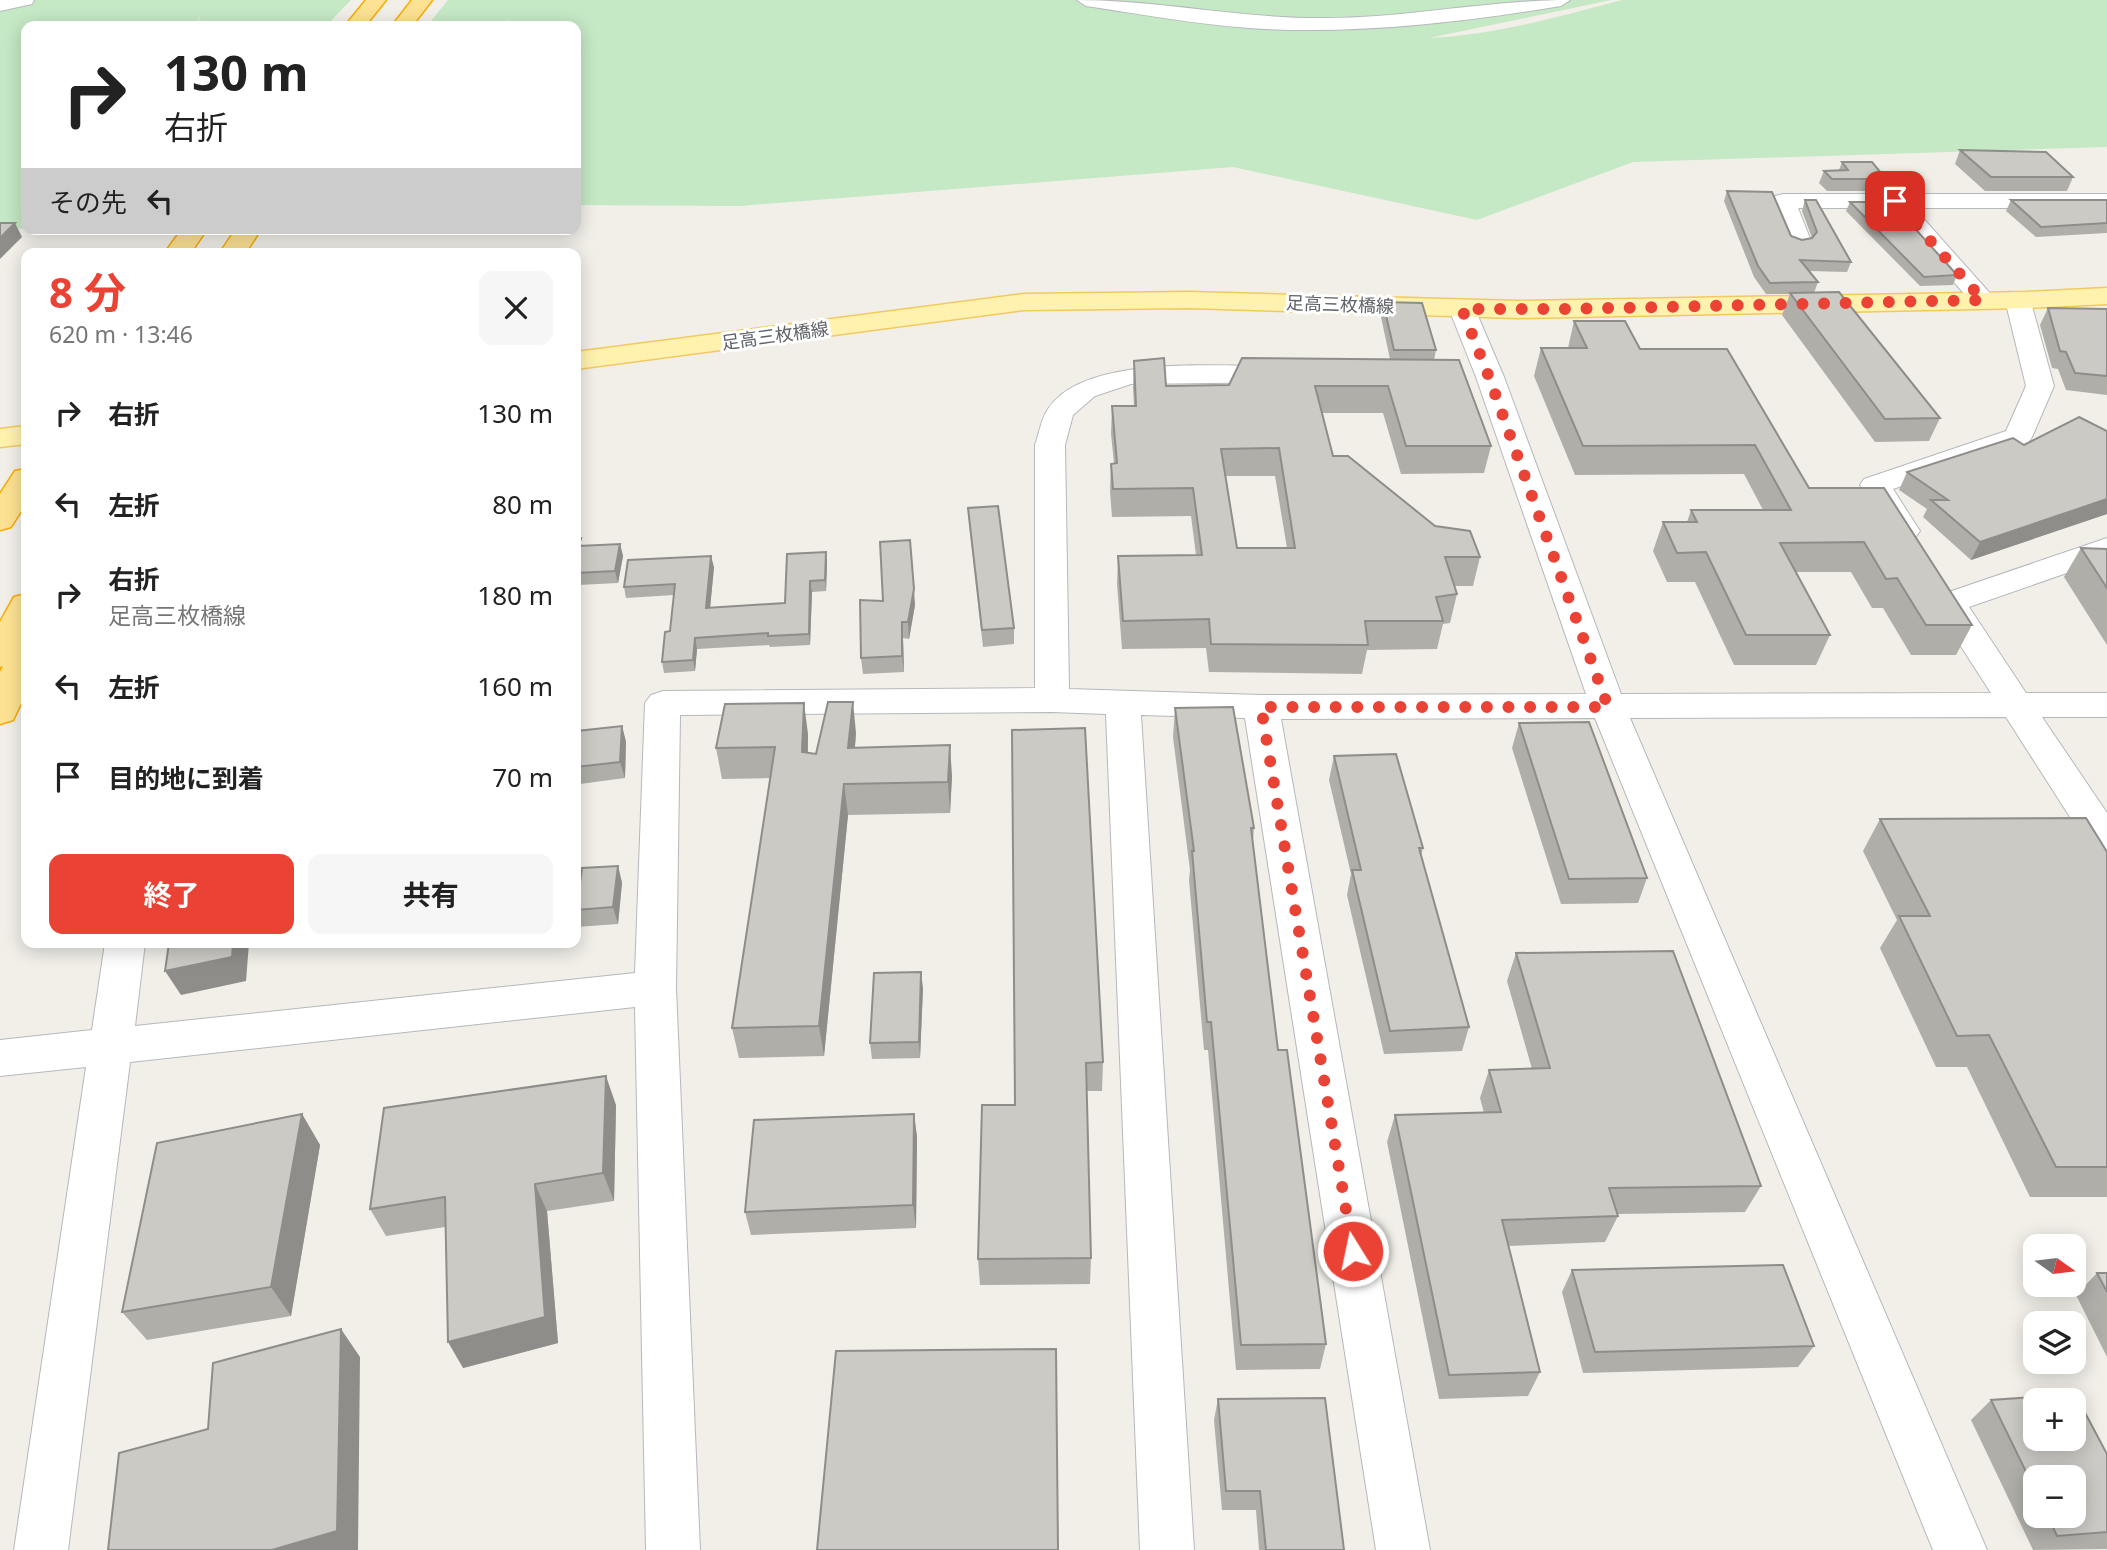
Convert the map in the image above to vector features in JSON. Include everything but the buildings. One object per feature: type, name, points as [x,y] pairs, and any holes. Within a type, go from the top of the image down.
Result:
[{"type":"highway","points":[[359,21],[376,0]]},
{"type":"highway","points":[[406,21],[422,0]]},
{"type":"highway","points":[[0,520],[21,486]]},
{"type":"highway","points":[[0,655],[21,615]]},
{"type":"highway","points":[[0,711],[21,665]]},
{"type":"main road","name":"足高三枚橋線","points":[[581,360],[1024,302],[1159,298],[1462,309],[1567,309],[2066,300],[2107,296]]},
{"type":"main road","points":[[0,438],[21,436]]},
{"type":"street","points":[[0,5],[25,0]]},
{"type":"street","points":[[1086,0],[1235,20],[1315,24],[1442,18],[1562,0]]},
{"type":"street","points":[[1799,241],[1783,201],[2107,201]]},
{"type":"street","points":[[1895,201],[1983,300]]},
{"type":"street","points":[[2013,300],[2019,306],[2040,386],[2018,437],[1875,485],[2107,843]]},
{"type":"street","points":[[1462,309],[1476,377],[1608,707],[1960,1550]]},
{"type":"street","points":[[1052,700],[1050,445],[1060,412],[1086,390],[1129,376],[1308,374]]},
{"type":"street","points":[[1935,579],[2107,548]]},
{"type":"street","points":[[673,1550],[655,988],[663,703],[1052,700],[1261,707],[2107,705]]},
{"type":"street","points":[[1123,702],[1167,1550]]},
{"type":"street","points":[[1261,707],[1403,1550]]},
{"type":"street","points":[[41,1550],[124,948]]},
{"type":"street","points":[[0,1058],[655,988]]},
{"type":"green space","points":[[0,0],[351,0],[331,21],[199,21],[200,14],[198,21],[21,21],[21,229],[0,227]]},
{"type":"green space","points":[[448,0],[1611,0],[1429,38],[1502,29],[1622,0],[2107,0],[2107,147],[1633,162],[1477,220],[1233,167],[739,206],[581,205],[581,21],[507,21],[510,18],[505,21],[431,21]]},
{"type":"route","points":[[1353,1251],[1261,707],[1608,707],[1462,309],[1983,300],[1895,201]]}]
